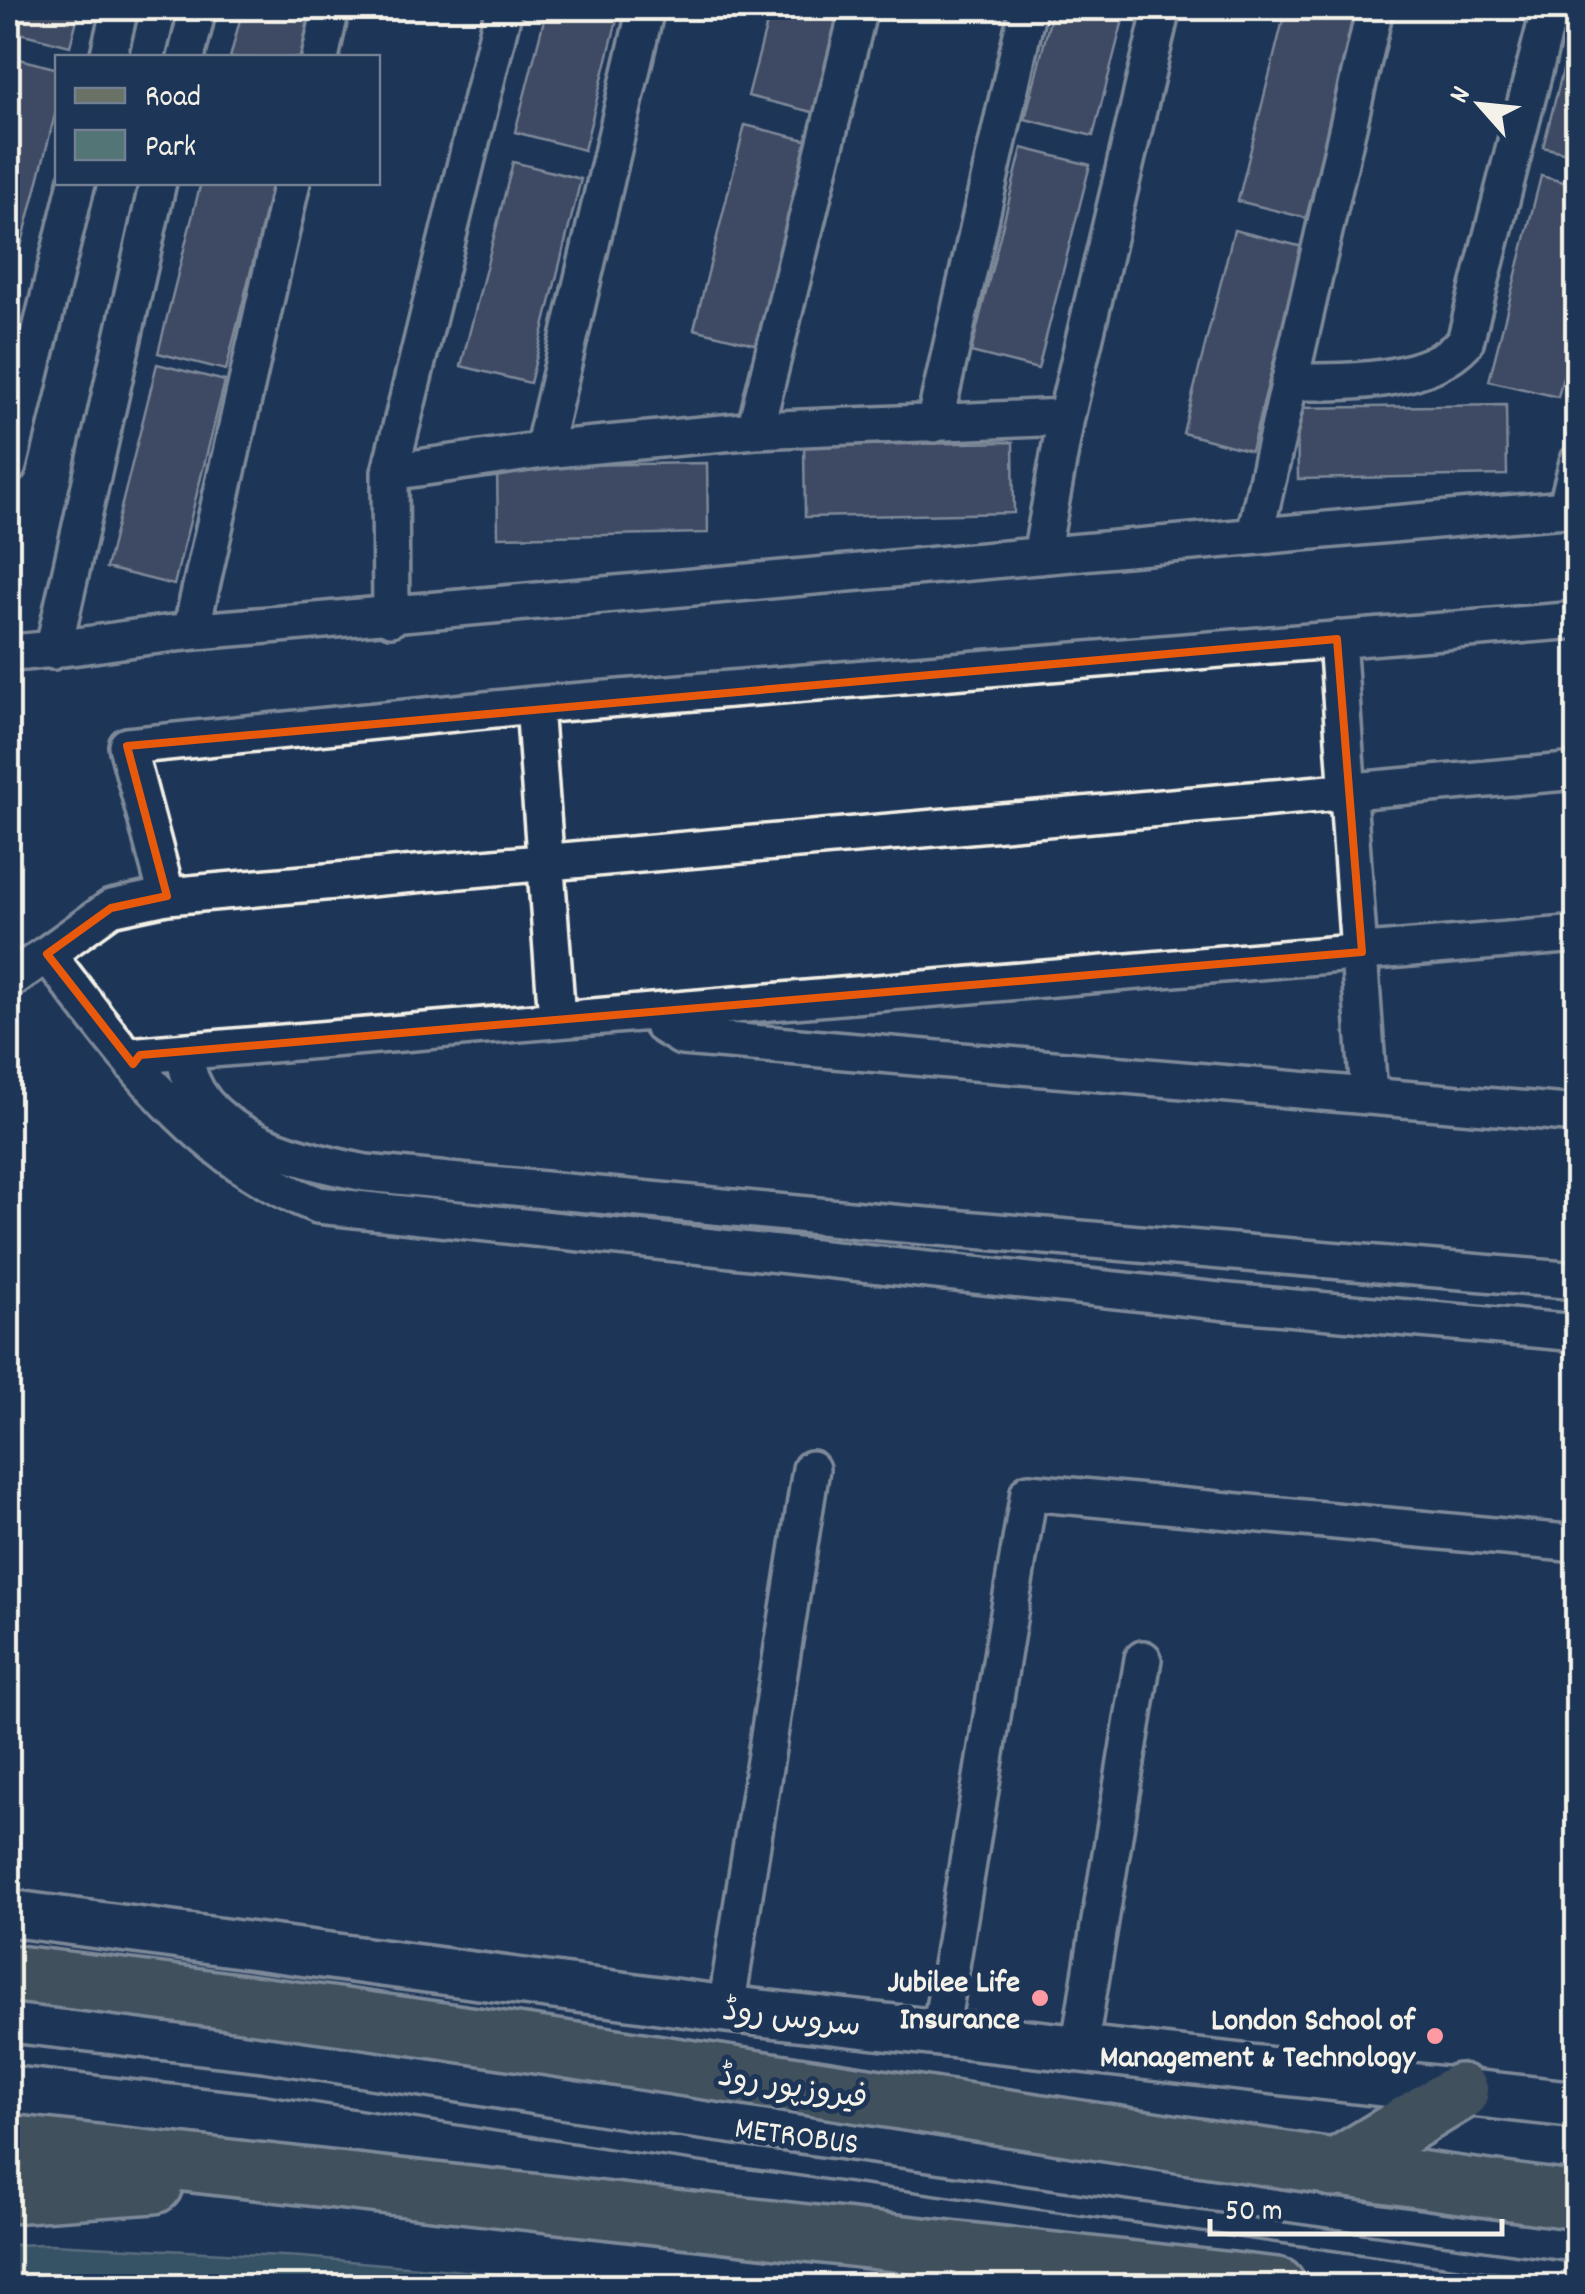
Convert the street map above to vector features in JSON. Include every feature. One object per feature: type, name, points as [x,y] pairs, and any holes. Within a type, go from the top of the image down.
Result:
[{"type":"main road","name":"فیروزپور روڈ","points":[[8,1973],[290,2006],[1333,2169],[1578,2201]]},
{"type":"main road","points":[[1333,2169],[1460,2092]]},
{"type":"main road","points":[[8,2144],[1277,2286]]},
{"type":"main road","points":[[8,2194],[301,2175]]},
{"type":"street","points":[[109,55],[120,8]]},
{"type":"street","points":[[187,55],[198,8]]},
{"type":"street","points":[[321,55],[332,8]]},
{"type":"street","points":[[391,618],[390,472],[504,8]]},
{"type":"street","points":[[543,450],[646,8]]},
{"type":"street","points":[[756,430],[859,8]]},
{"type":"street","points":[[934,424],[1028,8]]},
{"type":"street","points":[[1040,556],[1066,417],[1162,8]]},
{"type":"street","points":[[1254,534],[1375,8]]},
{"type":"street","points":[[1289,382],[1372,379],[1427,366],[1465,342],[1550,8]]},
{"type":"street","points":[[8,466],[76,185]]},
{"type":"street","points":[[53,651],[157,185]]},
{"type":"street","points":[[192,632],[291,185]]},
{"type":"street","points":[[390,472],[543,450],[756,430],[1066,417]]},
{"type":"street","points":[[8,653],[53,651],[192,632],[391,618],[1254,534],[1572,508],[1578,462]]},
{"type":"street","points":[[167,896],[127,746],[534,705],[1578,620]]},
{"type":"street","points":[[1337,640],[1362,952],[1369,1096]]},
{"type":"street","points":[[534,705],[557,1019]]},
{"type":"street","points":[[8,981],[111,908],[167,896],[1578,771]]},
{"type":"street","points":[[133,1064],[140,1056],[1578,934]]},
{"type":"street","points":[[47,954],[133,1064],[183,1120],[271,1188],[318,1206],[1208,1300],[1578,1333]]},
{"type":"street","points":[[662,1011],[662,1024],[682,1038],[1578,1114]]},
{"type":"street","points":[[186,1053],[187,1076],[194,1090],[218,1116],[254,1139],[308,1162],[366,1173],[903,1224],[1578,1280]]},
{"type":"street","points":[[726,2009],[812,1470]]},
{"type":"street","points":[[940,2033],[1029,1492],[1578,1544]]},
{"type":"street","points":[[1079,2049],[1143,1659]]},
{"type":"street","name":"سروس روڈ","points":[[8,1913],[726,2009],[1578,2105]]},
{"type":"lane","name":"METROBUS","points":[[8,2054],[261,2083],[635,2142],[1578,2274]]},
{"type":"highlighted area","points":[[1337,639],[1362,952],[140,1055],[133,1064],[47,954],[111,908],[167,896],[127,746]]},
{"type":"green space","points":[[8,2245],[302,2257],[635,2286],[8,2286]]},
{"type":"building","points":[[8,8],[80,8],[70,46],[8,30]]},
{"type":"building","points":[[243,8],[315,8],[304,55],[231,55]]},
{"type":"building","points":[[547,8],[620,8],[584,150],[515,132]]},
{"type":"building","points":[[771,8],[843,8],[816,113],[748,96]]},
{"type":"building","points":[[1053,8],[1126,8],[1093,136],[1025,119]]},
{"type":"building","points":[[1286,8],[1332,8],[1357,14],[1306,218],[1238,201]]},
{"type":"building","points":[[1578,12],[1578,156],[1543,147]]},
{"type":"building","points":[[8,56],[55,68],[55,115],[14,274],[8,273]]},
{"type":"building","points":[[745,125],[814,142],[762,346],[694,329]]},
{"type":"building","points":[[1022,148],[1090,165],[1038,369],[971,352]]},
{"type":"building","points":[[513,162],[581,179],[530,383],[461,366]]},
{"type":"building","points":[[1541,176],[1578,186],[1578,317],[1558,397],[1489,381]]},
{"type":"building","points":[[200,185],[272,185],[226,370],[158,353]]},
{"type":"building","points":[[1234,230],[1303,247],[1251,451],[1183,433]]},
{"type":"building","points":[[157,364],[225,381],[174,585],[106,568]]},
{"type":"building","points":[[1506,405],[1507,475],[1298,479],[1297,408]]},
{"type":"building","points":[[1013,442],[1014,513],[805,517],[804,446]]},
{"type":"building","points":[[707,463],[708,533],[498,537],[497,466]]},
{"type":"place","name":"Jubilee Life Insurance","points":[[1040,1998]]},
{"type":"place","name":"London School of Management & Technology","points":[[1435,2036]]}]
